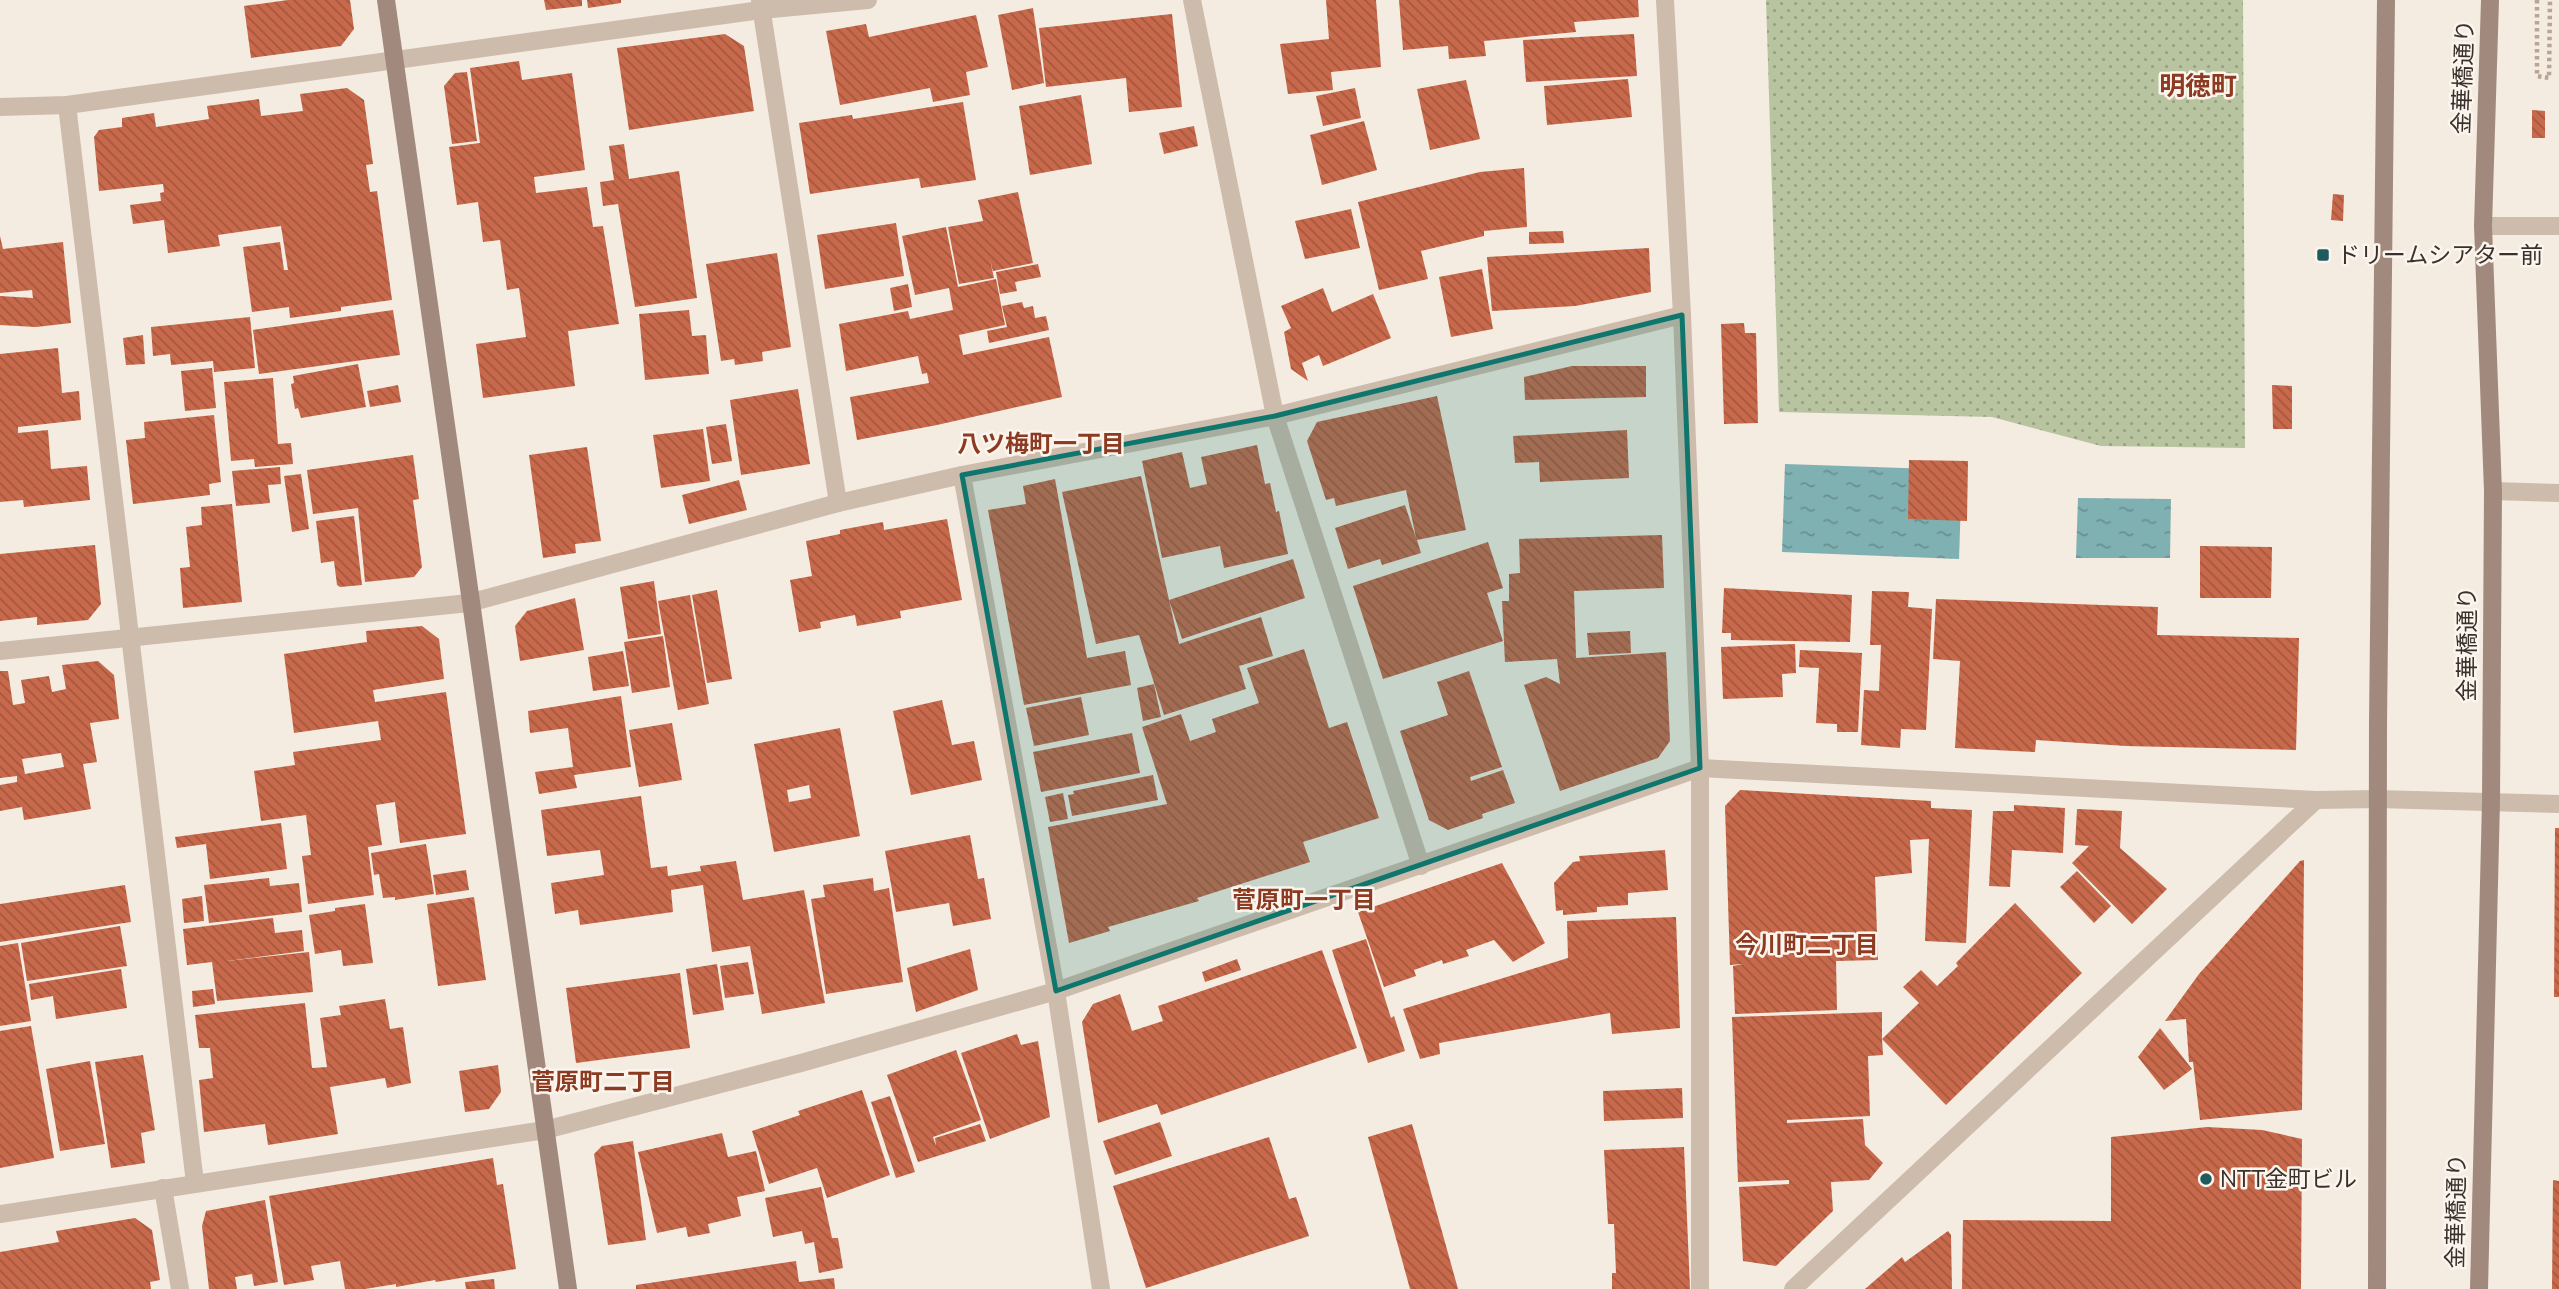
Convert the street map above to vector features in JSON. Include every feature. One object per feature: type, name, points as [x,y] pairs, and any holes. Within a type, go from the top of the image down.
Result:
[{"type":"main road","points":[[386,0],[469,603],[568,1289]]},
{"type":"main road","points":[[2377,1289],[2377,799],[2386,0]]},
{"type":"main road","name":"金華橋通り","points":[[2479,1289],[2491,802],[2493,491],[2483,226],[2490,0]]},
{"type":"street","points":[[0,107],[67,105],[761,5],[869,0]]},
{"type":"street","points":[[1192,0],[1275,416],[1421,866]]},
{"type":"street","points":[[1665,0],[1682,315],[1700,768],[1700,1289]]},
{"type":"street","points":[[761,5],[838,503]]},
{"type":"street","points":[[67,105],[195,1183]]},
{"type":"street","points":[[2483,226],[2559,226]]},
{"type":"street","points":[[0,650],[469,603],[838,503],[962,475],[1275,416],[1682,315]]},
{"type":"street","points":[[962,475],[1056,991],[1101,1289]]},
{"type":"street","points":[[2493,491],[2559,493]]},
{"type":"street","points":[[0,1214],[545,1130],[801,1063],[1056,991],[1700,768],[2316,800],[2559,804]]},
{"type":"street","points":[[1793,1289],[2316,800]]},
{"type":"street","points":[[163,1188],[180,1289]]},
{"type":"path","points":[[2537,0],[2537,76],[2549,78],[2550,0]]},
{"type":"highlighted area","points":[[1682,315],[1700,768],[1056,991],[962,475],[1275,416]]},
{"type":"green space","points":[[1766,0],[2243,0],[2245,448],[2101,446],[1992,417],[1779,412]]},
{"type":"water","points":[[1785,464],[1962,470],[1959,559],[1782,552]]},
{"type":"water","points":[[2078,498],[2171,499],[2170,558],[2076,558]]},
{"type":"building","points":[[288,0],[350,0],[354,29],[341,46],[251,58],[244,6]]},
{"type":"building","points":[[544,0],[582,0],[582,6],[546,10]]},
{"type":"building","points":[[587,0],[621,0],[621,3],[588,8]]},
{"type":"building","points":[[1326,0],[1376,0],[1381,67],[1331,72],[1333,90],[1288,94],[1280,44],[1329,39]]},
{"type":"building","points":[[1399,0],[1638,0],[1639,17],[1574,22],[1576,32],[1484,41],[1486,56],[1449,59],[1448,46],[1403,50]]},
{"type":"building","points":[[1033,8],[1044,83],[1012,90],[998,15]]},
{"type":"building","points":[[1172,14],[1182,107],[1129,112],[1126,78],[1046,87],[1039,28]]},
{"type":"building","points":[[976,15],[988,67],[966,72],[970,95],[933,102],[930,88],[840,105],[826,31],[866,24],[869,37]]},
{"type":"building","points":[[725,34],[744,46],[754,111],[629,130],[617,48]]},
{"type":"building","points":[[1634,34],[1637,76],[1526,82],[1523,40]]},
{"type":"building","points":[[519,61],[522,80],[572,73],[585,170],[534,177],[536,193],[587,187],[593,227],[603,226],[619,324],[568,331],[575,386],[483,398],[476,344],[526,337],[519,288],[507,290],[500,240],[483,242],[478,202],[457,205],[449,147],[480,143],[470,68]]},
{"type":"building","points":[[467,72],[477,141],[452,144],[444,86],[455,73]]},
{"type":"building","points":[[1628,79],[1632,117],[1547,125],[1544,86]]},
{"type":"building","points":[[1466,80],[1480,139],[1430,150],[1417,89]]},
{"type":"building","points":[[347,88],[364,100],[373,164],[366,165],[370,192],[377,191],[392,300],[290,318],[289,307],[252,312],[243,247],[280,242],[284,270],[288,270],[281,226],[218,235],[220,246],[168,253],[164,220],[133,224],[130,205],[161,201],[163,184],[99,191],[94,137],[99,130],[122,127],[122,118],[154,113],[156,127],[209,119],[207,106],[259,99],[261,116],[303,111],[300,94]]},
{"type":"building","points":[[1355,88],[1361,118],[1323,126],[1316,96]]},
{"type":"building","points":[[1081,95],[1092,164],[1030,175],[1019,106]]},
{"type":"building","points":[[963,102],[976,180],[921,188],[919,178],[810,194],[799,123],[852,115],[853,119]]},
{"type":"building","points":[[2532,110],[2545,111],[2545,138],[2532,138]]},
{"type":"building","points":[[1364,121],[1377,170],[1322,185],[1310,135]]},
{"type":"building","points":[[1194,126],[1198,146],[1164,154],[1159,133]]},
{"type":"building","points":[[624,144],[629,179],[679,171],[697,298],[635,307],[618,204],[603,206],[600,182],[614,180],[609,146]]},
{"type":"building","points":[[1524,168],[1527,227],[1484,231],[1484,236],[1421,251],[1428,279],[1379,290],[1358,202],[1480,172]]},
{"type":"building","points":[[1018,192],[1033,263],[993,271],[990,260],[994,278],[959,284],[948,227],[983,221],[978,200]]},
{"type":"building","points":[[2333,194],[2344,195],[2343,221],[2331,220]]},
{"type":"building","points":[[1351,209],[1360,248],[1305,259],[1295,221]]},
{"type":"building","points":[[896,223],[904,276],[825,289],[817,235]]},
{"type":"building","points":[[946,227],[958,287],[996,279],[1005,325],[959,335],[963,355],[1049,337],[1062,397],[857,440],[850,397],[929,383],[927,373],[922,374],[918,356],[846,371],[839,324],[908,311],[910,319],[953,310],[949,288],[915,295],[902,236]]},
{"type":"building","points":[[1563,231],[1564,243],[1529,244],[1529,232]]},
{"type":"building","points":[[0,236],[3,249],[63,242],[71,323],[36,327],[0,325],[0,296],[33,298],[32,290],[0,293]]},
{"type":"building","points":[[1649,248],[1651,292],[1575,306],[1492,311],[1487,257]]},
{"type":"building","points":[[777,253],[791,347],[762,352],[763,361],[735,365],[734,359],[721,361],[706,264]]},
{"type":"building","points":[[1038,264],[1041,277],[1015,282],[1017,291],[1000,294],[996,272]]},
{"type":"building","points":[[1482,269],[1493,329],[1451,337],[1439,277]]},
{"type":"building","points":[[908,284],[912,307],[894,311],[890,288]]},
{"type":"building","points":[[1323,288],[1332,312],[1373,294],[1391,338],[1323,366],[1319,355],[1302,363],[1308,381],[1291,369],[1284,332],[1291,328],[1281,306]]},
{"type":"building","points":[[1022,302],[1024,308],[1033,306],[1035,318],[1046,316],[1049,330],[989,343],[987,331],[1007,327],[1002,306]]},
{"type":"building","points":[[393,310],[400,355],[259,374],[253,330]]},
{"type":"building","points":[[689,310],[692,336],[706,335],[709,374],[645,380],[639,314]]},
{"type":"building","points":[[250,317],[255,368],[214,372],[213,361],[171,365],[170,354],[153,356],[151,327]]},
{"type":"building","points":[[1744,323],[1745,333],[1756,333],[1758,423],[1724,424],[1721,324]]},
{"type":"building","points":[[143,335],[145,364],[126,365],[123,338]]},
{"type":"building","points":[[58,348],[62,393],[79,391],[81,420],[18,427],[18,433],[48,430],[51,469],[87,466],[90,500],[24,507],[23,500],[0,502],[0,354]]},
{"type":"building","points":[[358,364],[366,407],[301,418],[298,408],[295,409],[291,384],[294,383],[293,376]]},
{"type":"building","points":[[1572,366],[1646,366],[1646,397],[1525,400],[1524,377]]},
{"type":"building","points":[[212,368],[216,408],[185,411],[181,371]]},
{"type":"building","points":[[273,378],[278,444],[291,443],[293,464],[255,467],[254,459],[231,461],[224,382]]},
{"type":"building","points":[[398,385],[401,402],[370,407],[367,391]]},
{"type":"building","points":[[2272,385],[2292,386],[2292,429],[2273,429]]},
{"type":"building","points":[[798,389],[810,464],[741,475],[730,400]]},
{"type":"building","points":[[1437,396],[1466,530],[1417,540],[1421,553],[1382,565],[1380,559],[1348,569],[1335,528],[1405,505],[1416,538],[1406,490],[1336,506],[1334,498],[1326,500],[1307,441],[1317,422]]},
{"type":"building","points":[[214,415],[221,482],[209,484],[210,495],[133,504],[126,440],[145,438],[144,422]]},
{"type":"building","points":[[726,424],[732,461],[712,464],[706,427]]},
{"type":"building","points":[[703,429],[710,481],[661,488],[653,435]]},
{"type":"building","points":[[1627,430],[1629,478],[1540,482],[1539,462],[1515,463],[1513,436]]},
{"type":"building","points":[[1257,445],[1265,484],[1270,483],[1276,512],[1279,511],[1288,554],[1224,568],[1220,546],[1162,558],[1142,461],[1182,452],[1190,488],[1207,484],[1201,457]]},
{"type":"building","points":[[587,447],[601,541],[575,544],[576,553],[543,558],[529,455]]},
{"type":"building","points":[[413,455],[419,499],[413,500],[422,567],[414,577],[365,582],[358,508],[313,514],[307,470]]},
{"type":"building","points":[[1909,460],[1968,461],[1967,521],[1908,519]]},
{"type":"building","points":[[280,467],[281,484],[268,485],[270,503],[236,506],[232,471]]},
{"type":"building","points":[[301,474],[309,529],[292,532],[284,476]]},
{"type":"building","points":[[1141,476],[1179,644],[1261,617],[1273,656],[1239,666],[1246,689],[1164,715],[1139,635],[1096,644],[1062,492]]},
{"type":"building","points":[[1055,479],[1087,658],[1125,651],[1131,685],[1024,705],[988,510],[1026,504],[1023,486]]},
{"type":"building","points":[[739,480],[747,510],[689,524],[682,495]]},
{"type":"building","points":[[232,504],[242,602],[183,608],[180,568],[190,567],[186,527],[202,525],[201,507]]},
{"type":"building","points":[[354,516],[362,585],[340,587],[337,585],[334,561],[321,563],[316,521]]},
{"type":"building","points":[[947,519],[962,600],[900,611],[901,618],[857,626],[855,615],[820,622],[821,628],[799,632],[790,580],[812,576],[806,541],[840,534],[840,530],[883,522],[884,530]]},
{"type":"building","points":[[1662,535],[1664,588],[1574,591],[1576,658],[1666,652],[1670,741],[1658,758],[1560,791],[1524,685],[1546,677],[1560,684],[1557,659],[1505,662],[1502,601],[1509,601],[1509,574],[1520,573],[1519,539]]},
{"type":"building","points":[[1488,542],[1503,588],[1487,593],[1503,641],[1383,679],[1353,586]]},
{"type":"building","points":[[95,545],[101,604],[88,620],[37,625],[37,617],[0,621],[0,554]]},
{"type":"building","points":[[2200,546],[2272,547],[2271,598],[2200,598]]},
{"type":"building","points":[[1293,559],[1305,598],[1182,639],[1169,600]]},
{"type":"building","points":[[654,581],[661,634],[628,639],[620,587]]},
{"type":"building","points":[[1724,588],[1852,595],[1850,642],[1731,640],[1731,633],[1722,633]]},
{"type":"building","points":[[717,590],[732,679],[707,683],[692,595]]},
{"type":"building","points":[[1872,591],[1909,592],[1908,607],[1932,609],[1926,730],[1901,729],[1900,748],[1861,745],[1864,690],[1879,691],[1881,645],[1870,645]]},
{"type":"building","points":[[690,595],[709,704],[678,710],[658,601]]},
{"type":"building","points":[[575,598],[584,650],[520,661],[515,626],[527,611]]},
{"type":"building","points":[[1936,599],[2158,607],[2157,635],[2299,638],[2296,750],[2126,746],[2036,740],[2035,752],[1955,748],[1960,661],[1933,659]]},
{"type":"building","points":[[422,626],[439,639],[444,679],[373,690],[375,702],[446,692],[466,834],[400,843],[395,802],[376,805],[382,845],[368,847],[374,895],[308,904],[302,856],[311,855],[306,815],[261,821],[254,771],[295,765],[293,752],[381,740],[378,721],[294,733],[284,654],[367,642],[366,631]]},
{"type":"building","points":[[1630,631],[1631,653],[1589,655],[1587,633]]},
{"type":"building","points":[[663,636],[670,687],[632,693],[624,642]]},
{"type":"building","points":[[1795,644],[1796,673],[1782,674],[1783,697],[1723,699],[1721,647]]},
{"type":"building","points":[[1304,649],[1329,728],[1347,722],[1379,818],[1303,842],[1310,862],[1197,898],[1199,901],[1108,927],[1110,931],[1069,943],[1048,827],[1167,804],[1142,727],[1181,714],[1190,741],[1216,732],[1212,719],[1259,703],[1247,668]]},
{"type":"building","points":[[1800,650],[1862,653],[1858,732],[1837,732],[1837,724],[1816,723],[1819,668],[1799,667]]},
{"type":"building","points":[[623,651],[629,686],[593,691],[588,657]]},
{"type":"building","points":[[98,661],[114,675],[119,719],[90,723],[97,762],[83,764],[91,809],[24,820],[22,807],[0,811],[0,785],[17,782],[17,776],[0,778],[0,671],[8,671],[13,705],[25,703],[21,680],[49,676],[52,692],[66,689],[62,665]],"holes":[[[61,753],[64,767],[25,774],[22,759]]]},
{"type":"building","points":[[1469,671],[1502,767],[1470,777],[1471,781],[1503,770],[1515,803],[1482,814],[1483,818],[1448,830],[1429,820],[1400,731],[1448,715],[1437,682]]},
{"type":"building","points":[[1154,684],[1161,717],[1143,721],[1137,688]]},
{"type":"building","points":[[621,696],[631,767],[574,775],[577,788],[539,794],[535,772],[573,767],[568,728],[530,733],[528,711]]},
{"type":"building","points":[[1081,697],[1089,735],[1034,746],[1026,708]]},
{"type":"building","points":[[942,700],[952,745],[974,741],[982,780],[911,795],[893,711]]},
{"type":"building","points":[[672,723],[682,780],[639,787],[629,730]]},
{"type":"building","points":[[840,728],[860,836],[774,852],[754,744]],"holes":[[[809,785],[811,798],[789,802],[787,790]]]},
{"type":"building","points":[[1132,733],[1140,773],[1041,792],[1033,752]]},
{"type":"building","points":[[1153,775],[1158,800],[1072,816],[1068,795],[1074,794],[1073,791]]},
{"type":"building","points":[[1740,790],[1931,801],[1931,808],[1972,810],[1966,943],[1925,941],[1929,839],[1910,840],[1912,873],[1875,877],[1878,960],[1836,961],[1837,1010],[1735,1014],[1733,966],[1743,964],[1730,965],[1725,806]]},
{"type":"building","points":[[1063,793],[1068,819],[1050,822],[1045,797]]},
{"type":"building","points":[[641,796],[651,868],[667,866],[668,876],[701,871],[700,866],[736,861],[743,900],[804,890],[825,1003],[762,1014],[750,946],[712,952],[703,885],[671,890],[673,912],[580,925],[578,910],[555,914],[551,883],[604,875],[600,850],[547,856],[541,810]]},
{"type":"building","points":[[2014,805],[2065,808],[2063,853],[2012,850],[2010,887],[1989,886],[1993,811],[2014,811]]},
{"type":"building","points":[[2077,809],[2122,811],[2120,848],[2167,889],[2132,924],[2072,863],[2089,846],[2075,845]]},
{"type":"building","points":[[281,823],[287,869],[210,879],[206,844],[177,848],[175,837]]},
{"type":"building","points":[[2555,828],[2559,828],[2559,997],[2554,997]]},
{"type":"building","points":[[970,835],[978,879],[984,878],[991,919],[953,926],[949,903],[896,912],[885,851]]},
{"type":"building","points":[[426,844],[434,894],[395,900],[395,897],[383,898],[379,874],[374,875],[371,853]]},
{"type":"building","points":[[1665,850],[1668,890],[1628,893],[1628,905],[1597,907],[1597,912],[1563,915],[1563,910],[1556,911],[1554,883],[1573,862],[1580,861],[1579,856]]},
{"type":"building","points":[[2304,860],[2302,1110],[2200,1120],[2193,1062],[2189,1062],[2186,1019],[2165,1021],[2199,974],[2300,861]]},
{"type":"building","points":[[1502,863],[1545,943],[1513,962],[1494,940],[1466,950],[1469,956],[1443,964],[1442,960],[1414,970],[1416,976],[1384,987],[1358,912]]},
{"type":"building","points":[[466,870],[469,890],[436,895],[433,875]]},
{"type":"building","points":[[2077,871],[2111,906],[2094,923],[2060,887]]},
{"type":"building","points":[[269,878],[270,886],[299,883],[302,912],[209,923],[204,885]]},
{"type":"building","points":[[873,878],[874,891],[889,888],[903,982],[826,994],[811,899],[825,897],[823,885]]},
{"type":"building","points":[[125,885],[131,922],[0,942],[0,904]]},
{"type":"building","points":[[202,896],[204,921],[184,923],[182,899]]},
{"type":"building","points":[[474,897],[486,980],[438,986],[427,904]]},
{"type":"building","points":[[2015,903],[2082,973],[1946,1105],[1882,1039],[1919,1003],[1903,987],[1921,970],[1937,986]]},
{"type":"building","points":[[365,904],[373,963],[343,966],[341,950],[315,954],[309,915]]},
{"type":"building","points":[[1676,917],[1680,1028],[1612,1034],[1610,1013],[1439,1043],[1440,1054],[1420,1059],[1403,1009],[1568,958],[1567,921]]},
{"type":"building","points":[[273,918],[275,933],[302,930],[304,951],[227,961],[309,952],[313,992],[217,1001],[212,962],[187,965],[183,929]]},
{"type":"building","points":[[120,926],[127,966],[27,981],[21,943]]},
{"type":"building","points":[[1366,939],[1391,1018],[1394,1016],[1405,1051],[1368,1063],[1332,950]]},
{"type":"building","points":[[18,943],[31,1021],[0,1026],[0,946]]},
{"type":"building","points":[[970,949],[978,990],[916,1012],[907,968]]},
{"type":"building","points":[[1322,950],[1357,1048],[1161,1115],[1157,1104],[1098,1123],[1082,1022],[1093,1004],[1120,994],[1132,1031],[1163,1021],[1158,1006]]},
{"type":"building","points":[[1237,959],[1241,970],[1205,982],[1202,972]]},
{"type":"building","points":[[748,962],[754,994],[725,998],[720,966]]},
{"type":"building","points":[[717,964],[724,1010],[693,1015],[686,969]]},
{"type":"building","points":[[121,969],[127,1008],[56,1019],[53,996],[31,1000],[29,984]]},
{"type":"building","points":[[680,973],[690,1048],[576,1063],[566,988]]},
{"type":"building","points":[[213,989],[215,1004],[193,1007],[192,991]]},
{"type":"building","points":[[385,999],[390,1029],[403,1027],[411,1083],[387,1088],[385,1078],[330,1087],[338,1134],[268,1145],[265,1124],[204,1132],[199,1080],[213,1078],[210,1048],[199,1048],[195,1015],[305,1003],[312,1068],[327,1067],[320,1018],[341,1015],[339,1006]]},
{"type":"building","points":[[1882,1012],[1883,1055],[1868,1056],[1870,1116],[1787,1120],[1787,1123],[1863,1119],[1865,1145],[1883,1163],[1869,1180],[1831,1182],[1833,1211],[1776,1266],[1743,1261],[1739,1187],[1789,1184],[1789,1180],[1738,1182],[1732,1017]]},
{"type":"building","points":[[31,1026],[54,1158],[0,1168],[0,1031]]},
{"type":"building","points":[[2160,1028],[2192,1069],[2164,1090],[2138,1057]]},
{"type":"building","points":[[1017,1034],[1021,1045],[1038,1041],[1050,1117],[990,1139],[961,1053]]},
{"type":"building","points":[[956,1050],[981,1120],[933,1137],[936,1146],[935,1138],[980,1124],[986,1141],[918,1162],[887,1075]]},
{"type":"building","points":[[143,1055],[155,1130],[141,1133],[145,1163],[111,1168],[95,1062]]},
{"type":"building","points":[[90,1061],[105,1144],[60,1151],[46,1069]]},
{"type":"building","points":[[498,1065],[501,1092],[489,1109],[465,1112],[459,1071]]},
{"type":"building","points":[[1682,1088],[1683,1118],[1604,1121],[1603,1091]]},
{"type":"building","points":[[862,1090],[890,1175],[827,1198],[817,1168],[769,1184],[752,1131],[800,1115],[798,1111]]},
{"type":"building","points":[[890,1096],[915,1172],[896,1178],[871,1102]]},
{"type":"building","points":[[1160,1122],[1172,1156],[1115,1175],[1103,1141]]},
{"type":"building","points":[[1412,1124],[1458,1289],[1410,1289],[1368,1137]]},
{"type":"building","name":"NTT金町ビル","points":[[2207,1127],[2262,1130],[2302,1139],[2301,1289],[1962,1289],[1963,1220],[2111,1221],[2111,1137]]},
{"type":"building","points":[[722,1133],[728,1157],[756,1151],[765,1191],[737,1197],[741,1216],[708,1224],[710,1233],[688,1237],[686,1227],[657,1233],[638,1152]]},
{"type":"building","points":[[1269,1137],[1289,1199],[1296,1197],[1309,1236],[1146,1288],[1113,1186]]},
{"type":"building","points":[[633,1141],[646,1240],[608,1245],[594,1154],[602,1146]]},
{"type":"building","points":[[1684,1147],[1690,1289],[1612,1289],[1612,1273],[1616,1273],[1614,1224],[1608,1224],[1604,1150]]},
{"type":"building","points":[[493,1158],[497,1185],[503,1184],[516,1269],[396,1287],[396,1284],[345,1289],[340,1261],[311,1266],[314,1280],[284,1285],[269,1196]]},
{"type":"building","points":[[2553,1180],[2559,1181],[2559,1289],[2552,1289]]},
{"type":"building","points":[[821,1187],[832,1238],[838,1238],[843,1268],[819,1273],[814,1242],[805,1244],[802,1231],[773,1237],[765,1198]]},
{"type":"building","points":[[265,1200],[278,1282],[254,1286],[252,1274],[235,1277],[237,1289],[209,1289],[202,1226],[206,1211]]},
{"type":"building","points":[[135,1218],[152,1230],[160,1280],[150,1282],[151,1289],[0,1289],[0,1252],[59,1242],[56,1231]]},
{"type":"building","points":[[1948,1231],[1951,1235],[1952,1289],[1865,1289],[1902,1257],[1905,1262]]},
{"type":"building","points":[[796,1261],[799,1282],[834,1278],[835,1289],[636,1289],[636,1285]]},
{"type":"building","points":[[494,1279],[495,1289],[466,1289],[465,1282]]},
{"type":"place","name":"ドリームシアター前","points":[[2323,255]]},
{"type":"place","name":"NTT金町ビル","points":[[2206,1179]]},
{"type":"district","name":"明徳町","points":[[2198,86]]},
{"type":"district","name":"八ツ梅町一丁目","points":[[1041,444]]},
{"type":"district","name":"菅原町一丁目","points":[[1304,900]]},
{"type":"district","name":"今川町二丁目","points":[[1807,945]]},
{"type":"district","name":"菅原町二丁目","points":[[603,1082]]}]
